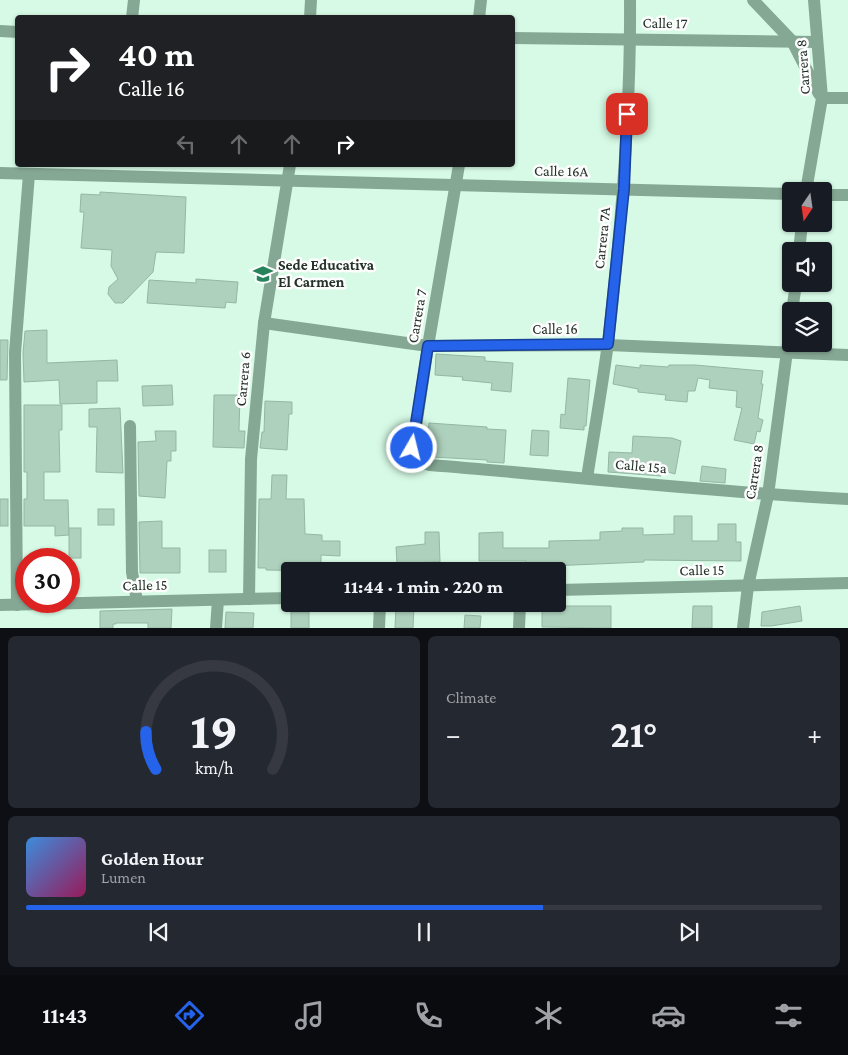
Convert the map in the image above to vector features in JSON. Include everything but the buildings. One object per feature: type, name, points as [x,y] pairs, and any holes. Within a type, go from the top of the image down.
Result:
[{"type":"street","points":[[132,15],[134,0]]},
{"type":"street","points":[[310,15],[311,0]]},
{"type":"street","points":[[479,15],[481,0]]},
{"type":"street","name":"Carrera 7A","points":[[587,478],[608,344],[624,189],[630,0]]},
{"type":"street","points":[[753,0],[792,41],[822,98],[848,98]]},
{"type":"street","name":"Carrera 8","points":[[808,182],[822,98],[814,0]]},
{"type":"street","points":[[0,32],[15,32]]},
{"type":"street","name":"Calle 17","points":[[515,38],[817,42]]},
{"type":"street","name":"Carrera 6","points":[[249,599],[251,459],[264,323],[290,167]]},
{"type":"street","name":"Carrera 7","points":[[430,465],[419,461],[412,448],[460,167]]},
{"type":"street","name":"Calle 16A","points":[[0,173],[120,171],[287,180],[782,194]]},
{"type":"street","points":[[17,548],[15,353],[29,174]]},
{"type":"street","points":[[832,195],[848,195]]},
{"type":"street","name":"Calle 16","points":[[264,323],[428,346],[608,344],[782,352]]},
{"type":"street","name":"Carrera 8","points":[[743,628],[748,586],[768,495],[788,352]]},
{"type":"street","name":"Calle 16","points":[[788,352],[848,355]]},
{"type":"street","points":[[130,426],[132,572],[137,601]]},
{"type":"street","name":"Calle 15a","points":[[430,465],[768,495],[848,499]]},
{"type":"street","name":"Calle 15","points":[[566,590],[848,583]]},
{"type":"street","name":"Calle 15","points":[[80,603],[281,598]]},
{"type":"street","points":[[216,628],[218,600]]},
{"type":"street","name":"Calle 15","points":[[0,605],[15,605]]},
{"type":"street","points":[[379,628],[380,612]]},
{"type":"street","points":[[519,628],[520,612]]},
{"type":"place","name":"Sede Educativa El Carmen","points":[[263,274]]},
{"type":"route","points":[[412,448],[428,346],[608,344],[624,189],[627,114]]}]
